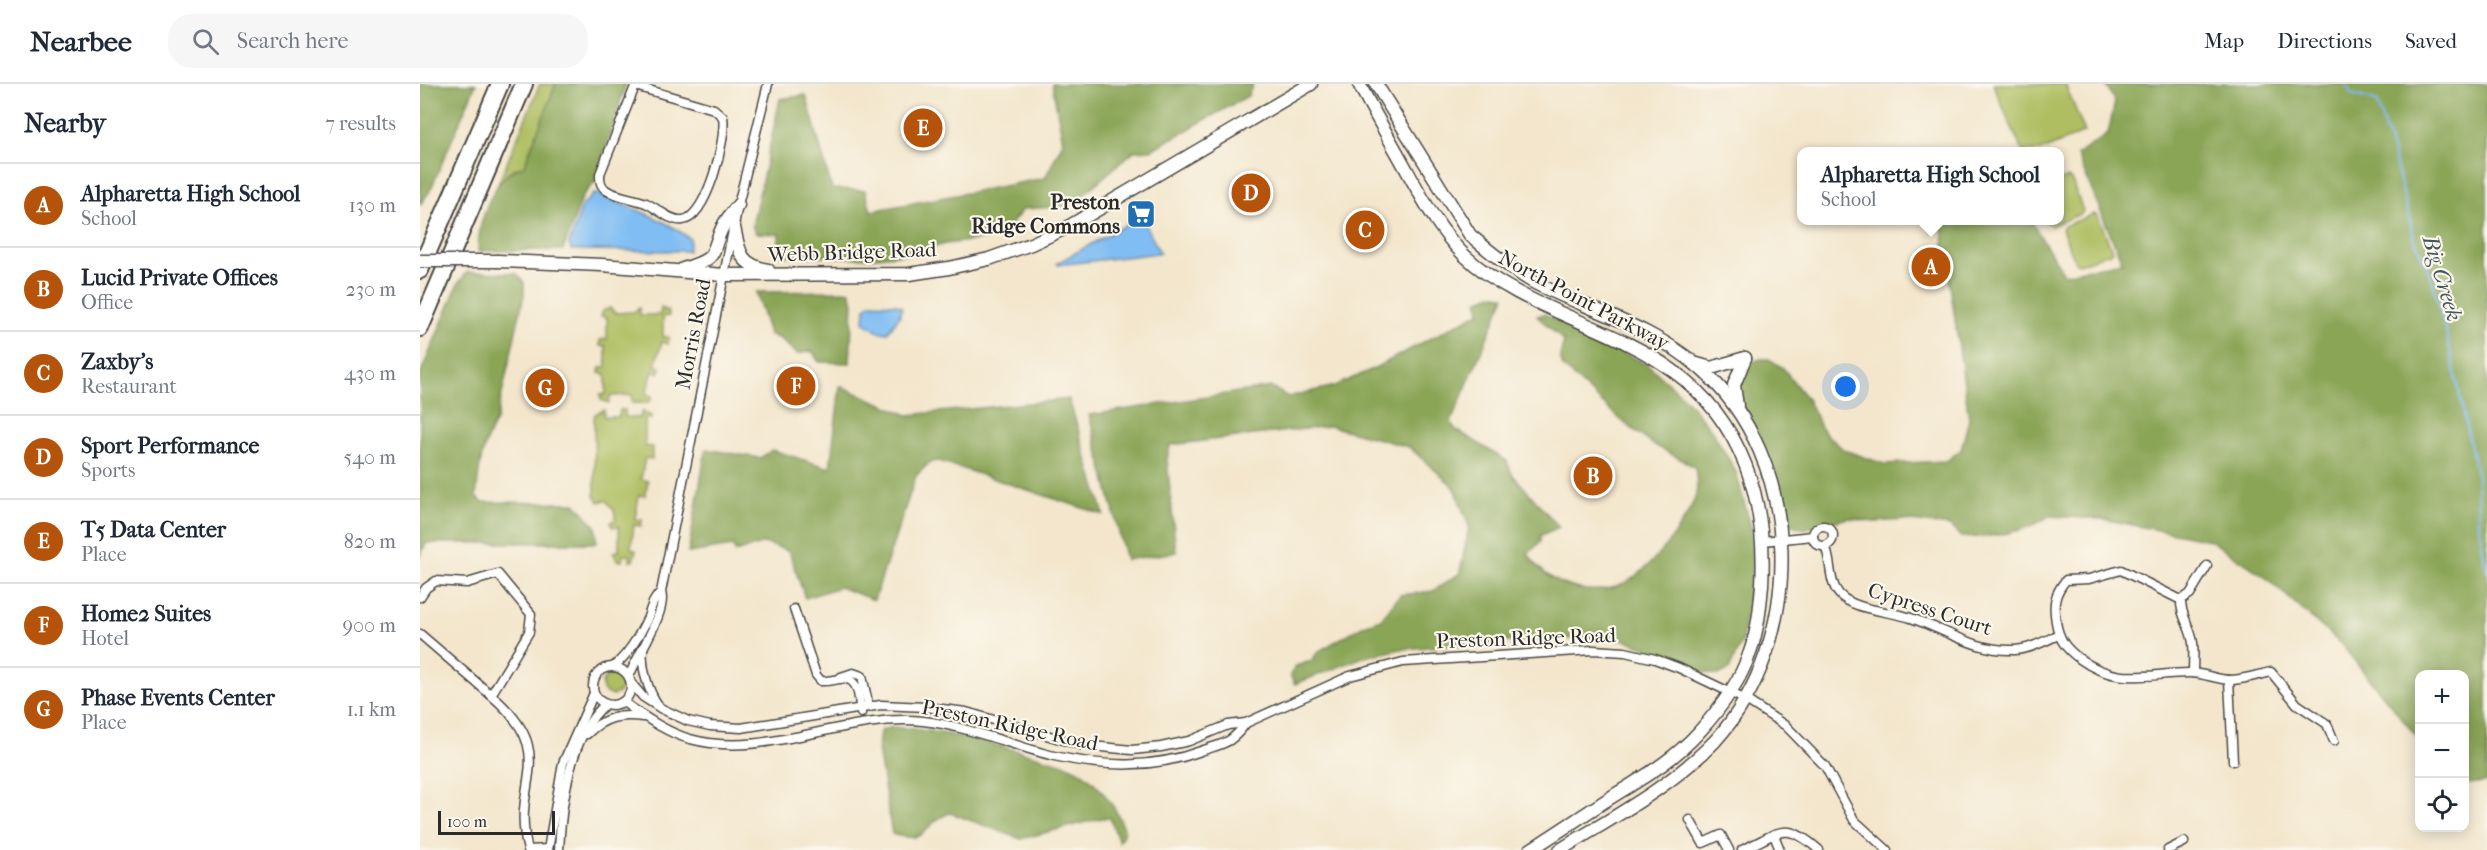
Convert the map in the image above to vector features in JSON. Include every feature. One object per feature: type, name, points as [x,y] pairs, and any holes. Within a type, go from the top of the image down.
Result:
[{"type":"highway","points":[[420,270],[500,84]]},
{"type":"highway","points":[[420,328],[524,84]]},
{"type":"street","name":"Morris Road","points":[[630,680],[663,599],[661,592],[723,274],[768,84]]},
{"type":"street","name":"North Point Parkway","points":[[1359,84],[1444,234],[1466,257],[1495,278],[1527,296],[1643,351],[1672,370],[1708,404],[1726,429],[1744,463],[1760,514],[1763,541],[1760,609],[1755,637],[1743,670],[1730,692],[1698,734],[1665,764],[1530,850]]},
{"type":"street","name":"North Point Parkway","points":[[1376,84],[1470,235],[1482,246],[1534,282],[1663,342],[1700,367],[1738,410],[1755,443],[1769,479],[1778,515],[1781,540],[1781,586],[1774,632],[1761,669],[1746,700],[1715,740],[1670,780],[1560,850]]},
{"type":"street","points":[[1384,84],[1389,105]]},
{"type":"street","points":[[635,85],[714,110],[723,117],[723,132],[717,165],[699,208],[690,218],[677,220],[644,202],[610,192],[600,182],[600,174],[635,85]]},
{"type":"street","name":"Webb Bridge Road","points":[[420,261],[498,261],[723,274],[796,275],[909,274],[949,268],[989,259],[1031,244],[1068,226],[1305,86]]},
{"type":"street","points":[[676,271],[701,263],[710,257],[723,226],[738,206]]},
{"type":"street","points":[[734,226],[740,252],[750,264],[796,275]]},
{"type":"street","points":[[1691,361],[1711,368],[1745,358],[1734,385],[1738,410]]},
{"type":"street","name":"Cypress Court","points":[[1763,541],[1813,536],[1816,529],[1822,526],[1831,530],[1833,540],[1825,546],[1829,555],[1832,582],[1838,593],[1848,602],[1904,616],[1963,641],[1996,649],[2017,650],[2040,644],[2058,635]]},
{"type":"street","points":[[1813,536],[1816,544],[1825,546]]},
{"type":"street","points":[[2181,600],[2190,594],[2207,566]]},
{"type":"street","points":[[2181,600],[2121,570],[2089,579],[2066,580],[2057,590],[2053,606],[2058,635],[2067,650],[2091,667],[2115,677],[2142,678],[2193,673],[2229,680],[2271,672],[2297,704],[2327,724],[2334,741]]},
{"type":"street","points":[[420,597],[426,588],[436,581],[467,583],[498,574],[531,614],[529,632],[491,695]]},
{"type":"street","name":"Morris Road","points":[[613,667],[625,657],[637,639],[655,597],[661,592]]},
{"type":"street","points":[[2181,600],[2180,611],[2193,642],[2193,673]]},
{"type":"street","points":[[794,609],[816,675],[821,681],[853,674],[859,675],[865,683],[865,708],[862,722]]},
{"type":"street","points":[[420,634],[491,695],[518,723],[529,749],[531,770],[522,828],[528,850],[548,850],[563,763],[594,693],[595,678],[602,670],[613,667],[624,672],[630,680],[629,694],[623,702],[606,704],[598,711],[582,739],[565,790],[559,850]]},
{"type":"street","points":[[643,646],[642,660],[651,695],[660,708]]},
{"type":"street","name":"Preston Ridge Road","points":[[630,680],[643,698],[660,708],[688,721],[710,726],[741,728],[880,705],[926,707],[966,712],[1081,745],[1114,749],[1161,747],[1189,741],[1228,725],[1246,723],[1350,676],[1378,667],[1433,659],[1593,650],[1625,652],[1663,662],[1730,692],[1786,726],[1825,766],[1854,820],[1887,850]]},
{"type":"street","points":[[2229,680],[2234,761]]},
{"type":"street","points":[[594,693],[606,704]]},
{"type":"street","name":"Preston Ridge Road","points":[[623,702],[666,730],[711,743],[738,745],[862,722],[922,721],[988,736],[1054,756],[1112,765],[1149,764],[1186,757],[1234,739],[1246,723]]},
{"type":"street","points":[[582,739],[605,719],[618,716],[646,718]]},
{"type":"street","points":[[1690,820],[1703,843],[1721,835],[1729,850]]},
{"type":"street","points":[[1742,850],[1783,831],[1792,831],[1806,838],[1819,850]]},
{"type":"street","points":[[1774,835],[1780,850]]},
{"type":"street","points":[[2168,850],[2184,842]]},
{"type":"green space","points":[[420,84],[476,84],[430,191],[420,205]]},
{"type":"green space","points":[[540,84],[556,84],[524,167],[512,169],[496,189]]},
{"type":"green space","points":[[556,84],[626,84],[595,182],[583,195],[563,250],[478,251],[481,227],[489,201],[504,178],[524,166]]},
{"type":"green space","points":[[1052,84],[1253,84],[1248,96],[1151,150],[1134,151],[1070,206],[1023,209],[1009,227],[991,238],[945,244],[915,253],[867,258],[779,255],[779,234],[756,233],[752,226],[780,99],[806,95],[832,189],[865,190],[871,211],[1045,178],[1063,142]]},
{"type":"green space","points":[[1993,84],[2065,84],[2085,132],[2049,147],[2020,147]]},
{"type":"green space","points":[[2105,84],[2487,84],[2487,782],[2469,784],[2469,670],[2415,670],[2415,735],[2341,644],[2264,576],[2210,540],[2102,519],[2049,516],[2030,527],[2019,530],[1972,537],[1961,537],[1950,526],[1904,520],[1874,522],[1848,518],[1804,529],[1792,525],[1771,465],[1740,404],[1736,387],[1749,363],[1769,359],[1783,368],[1807,399],[1823,431],[1844,450],[1884,464],[1946,461],[1961,450],[1969,419],[1942,225],[2033,225],[2064,274],[2122,262],[2077,155],[2108,134],[2115,102]]},
{"type":"green space","points":[[2064,179],[2071,179],[2083,211],[2064,221]]},
{"type":"green space","points":[[2094,214],[2098,216],[2112,250],[2110,253],[2079,264],[2075,262],[2062,229],[2064,226]]},
{"type":"green space","points":[[467,272],[516,273],[524,282],[524,295],[496,421],[481,458],[476,497],[482,502],[575,503],[596,526],[597,543],[426,543],[420,557],[420,375],[458,284]]},
{"type":"green space","points":[[850,291],[853,302],[850,363],[819,362],[812,351],[797,354],[780,339],[769,334],[756,292]]},
{"type":"green space","points":[[1491,294],[1505,296],[1451,422],[1455,429],[1507,461],[1512,474],[1559,527],[1541,535],[1540,542],[1528,554],[1535,564],[1554,579],[1576,588],[1600,590],[1612,588],[1637,575],[1662,550],[1683,521],[1696,495],[1697,481],[1695,467],[1651,443],[1621,420],[1563,367],[1560,357],[1564,341],[1537,316],[1544,314],[1648,365],[1686,399],[1713,432],[1736,472],[1751,527],[1753,566],[1742,641],[1729,670],[1718,675],[1701,672],[1671,656],[1625,640],[1550,639],[1401,649],[1361,658],[1295,684],[1290,675],[1296,666],[1311,661],[1319,651],[1364,625],[1381,619],[1400,595],[1433,591],[1460,573],[1469,526],[1454,487],[1409,447],[1330,426],[1170,445],[1167,459],[1176,552],[1126,560],[1089,415],[1271,387],[1288,397],[1335,386],[1373,369],[1480,312],[1478,301]]},
{"type":"green space","points":[[610,308],[615,313],[633,312],[639,308],[640,315],[660,315],[661,308],[668,311],[669,316],[663,317],[663,337],[669,337],[668,344],[662,342],[655,365],[661,368],[659,373],[653,371],[646,394],[652,396],[652,399],[647,403],[632,403],[632,395],[610,396],[609,403],[601,400],[600,395],[606,394],[606,374],[599,373],[600,368],[606,367],[606,346],[600,346],[600,340],[607,339],[607,318],[601,316],[603,311]]},
{"type":"green space","points":[[840,386],[908,415],[1069,399],[1104,515],[939,461],[930,462],[916,476],[874,600],[839,587],[805,598],[789,551],[764,543],[735,552],[733,546],[688,553],[706,449],[760,458],[772,450],[830,468]]},
{"type":"green space","points":[[604,410],[604,417],[619,417],[620,410],[625,410],[625,417],[640,418],[642,411],[651,416],[651,419],[645,419],[645,446],[652,447],[652,459],[645,458],[641,479],[648,481],[645,496],[639,495],[635,519],[642,520],[641,526],[634,525],[631,549],[636,550],[633,561],[630,561],[630,555],[623,555],[622,561],[617,560],[613,552],[619,551],[619,526],[612,527],[611,522],[616,520],[614,510],[606,500],[599,502],[595,496],[594,418],[595,414]]},
{"type":"green space","points":[[612,675],[619,678],[622,685],[619,692],[612,695],[605,692],[602,685],[605,678]]},
{"type":"green space","points":[[892,727],[963,737],[1071,766],[1102,791],[1113,806],[1125,831],[1119,842],[1110,818],[1102,818],[1021,839],[950,813],[941,817],[920,835],[905,837],[892,834],[878,749],[880,731]]},
{"type":"water","points":[[595,193],[668,224],[690,239],[688,251],[571,250],[569,244],[582,206]]},
{"type":"water","points":[[1138,218],[1143,220],[1160,253],[1058,265],[1057,263]]},
{"type":"water","points":[[871,303],[896,304],[902,307],[899,317],[887,333],[877,331],[864,322],[865,308]]},
{"type":"waterway","name":"Big Creek","points":[[2347,84],[2351,94],[2376,101],[2393,153],[2415,241],[2432,279],[2447,336],[2477,476],[2478,521],[2487,572]]},
{"type":"place","name":"T5 Data Center","points":[[923,128]]},
{"type":"place","name":"Sport Performance","points":[[1251,193]]},
{"type":"place","name":"Preston Ridge Commons","points":[[1141,214]]},
{"type":"place","name":"Zaxby's","points":[[1365,230]]},
{"type":"place","name":"Alpharetta High School","points":[[1931,267]]},
{"type":"place","name":"Home2 Suites","points":[[796,386]]},
{"type":"place","name":"Phase Events Center","points":[[545,388]]},
{"type":"place","name":"Lucid Private Offices","points":[[1593,476]]}]
